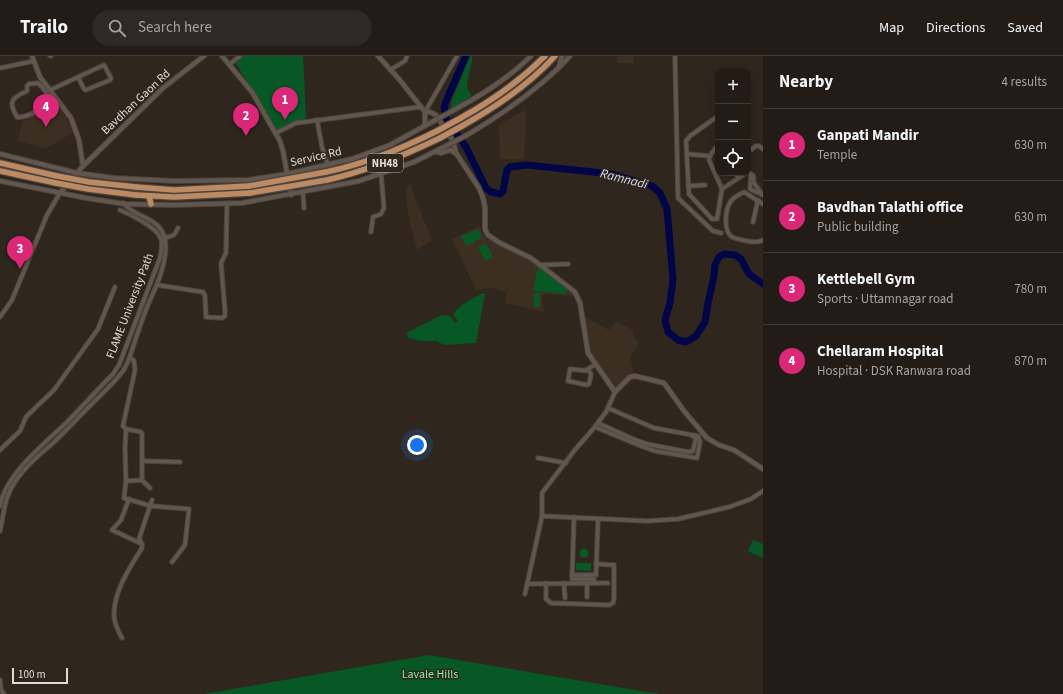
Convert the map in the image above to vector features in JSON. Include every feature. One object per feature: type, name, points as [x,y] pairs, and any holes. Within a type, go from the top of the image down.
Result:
[{"type":"highway","name":"NH48","points":[[0,163],[89,182],[174,190],[249,186],[326,172],[354,166],[380,157],[437,132],[484,105],[511,86],[545,56]]},
{"type":"highway","name":"NH48","points":[[0,171],[88,189],[149,196],[199,196],[250,193],[327,180],[356,173],[383,164],[440,138],[488,111],[516,92],[555,56]]},
{"type":"highway","points":[[149,196],[151,204]]},
{"type":"street","name":"Bavdhan Gaon Rd","points":[[60,193],[83,166],[163,88],[204,56]]},
{"type":"street","points":[[222,56],[252,92],[280,141],[291,195]]},
{"type":"street","points":[[230,64],[240,56]]},
{"type":"street","points":[[378,56],[420,107],[425,112],[436,115],[453,141],[456,153],[479,188],[483,198],[485,208],[485,229],[488,235],[500,243],[529,257],[575,292],[578,297],[588,353],[615,392]]},
{"type":"street","points":[[390,70],[405,61],[407,56]]},
{"type":"street","points":[[425,126],[425,112],[456,56]]},
{"type":"street","name":"Service Rd","points":[[0,154],[77,173],[114,178],[174,181],[248,180],[287,174],[328,165],[378,150],[479,97],[531,56]]},
{"type":"street","points":[[558,68],[562,56]]},
{"type":"street","points":[[0,181],[117,203],[151,204],[227,204],[250,202],[344,185],[381,174],[438,152],[507,110],[535,89],[570,56]]},
{"type":"street","points":[[675,56],[678,198],[713,231],[721,233]]},
{"type":"street","points":[[0,68],[33,58],[40,77],[44,85],[50,100],[49,105],[37,112],[20,118],[17,117],[11,104],[18,94],[27,90],[27,86],[29,84],[38,83],[44,85],[50,90],[71,118],[79,140],[83,166]]},
{"type":"street","points":[[50,90],[78,77],[104,65],[111,78],[110,80],[86,90],[78,77]]},
{"type":"street","points":[[276,133],[296,122],[420,107]]},
{"type":"street","points":[[715,118],[690,136],[686,141],[688,186],[690,195],[712,219],[715,220],[718,218],[722,189],[709,162],[710,156],[715,149]]},
{"type":"street","points":[[317,120],[322,147],[328,165]]},
{"type":"street","points":[[751,149],[756,146],[763,149]]},
{"type":"street","points":[[438,152],[441,153],[452,151],[456,153]]},
{"type":"street","points":[[687,154],[710,156]]},
{"type":"street","points":[[751,172],[754,183],[763,195]]},
{"type":"street","points":[[371,232],[373,217],[381,214],[384,208],[381,174]]},
{"type":"street","points":[[722,189],[740,176]]},
{"type":"street","points":[[688,186],[705,185]]},
{"type":"street","points":[[763,204],[744,192],[738,195],[731,201],[727,212],[726,223],[728,233],[732,237],[751,242],[760,242],[763,240]]},
{"type":"street","points":[[0,318],[12,300],[47,215],[60,193]]},
{"type":"street","points":[[303,193],[304,208]]},
{"type":"street","points":[[753,222],[758,200]]},
{"type":"street","points":[[117,203],[120,210],[127,208]]},
{"type":"street","points":[[5,496],[33,460],[64,432],[117,378],[131,358],[133,346],[157,285],[164,261],[165,238],[156,224],[127,208],[123,203]]},
{"type":"street","points":[[157,285],[203,292],[205,296],[206,317],[222,318],[225,316],[226,311],[221,264],[226,253],[227,204]]},
{"type":"street","name":"FLAME University Path","points":[[0,531],[7,485],[38,449],[113,374],[118,366],[160,258],[161,239],[153,228],[120,210]]},
{"type":"street","points":[[165,238],[174,235],[178,228]]},
{"type":"street","points":[[540,265],[568,264]]},
{"type":"street","points":[[0,450],[20,431],[26,417],[54,390],[98,329],[115,287]]},
{"type":"street","points":[[131,358],[135,364],[123,424],[126,429],[126,481],[124,498],[151,506],[189,509],[185,545],[172,562]]},
{"type":"street","points":[[585,370],[590,372],[588,385],[568,381],[570,369],[585,370],[596,364]]},
{"type":"street","points":[[118,366],[124,369]]},
{"type":"street","points":[[525,594],[542,516],[542,493],[608,409],[615,392],[630,377],[635,376],[664,383],[684,411],[708,438],[719,445],[734,450],[763,469]]},
{"type":"street","points":[[596,425],[655,451],[697,458],[700,439],[698,436],[654,428],[608,409]]},
{"type":"street","points":[[596,425],[647,444],[688,452],[693,451],[695,437],[652,429],[608,409]]},
{"type":"street","points":[[126,429],[141,432],[142,434],[142,480],[150,488]]},
{"type":"street","points":[[538,458],[566,462]]},
{"type":"street","points":[[143,461],[180,462]]},
{"type":"street","points":[[126,481],[142,480]]},
{"type":"street","points":[[542,516],[647,521],[678,519],[729,507],[751,499],[763,491]]},
{"type":"street","name":"FLAME University Path","points":[[0,506],[5,496]]},
{"type":"street","points":[[129,499],[121,520],[112,530],[142,544]]},
{"type":"street","points":[[122,638],[116,627],[114,614],[120,588],[142,548],[142,544],[139,539],[152,500]]},
{"type":"street","points":[[574,517],[572,579],[594,579],[594,583]]},
{"type":"street","points":[[572,575],[596,575],[598,518]]},
{"type":"street","points":[[546,584],[546,599],[551,603],[609,605],[613,603],[614,599],[614,565],[596,564]]},
{"type":"street","points":[[564,583],[565,598]]},
{"type":"street","points":[[587,583],[587,598]]},
{"type":"street","points":[[528,584],[608,583]]},
{"type":"street","points":[[0,680],[4,694]]},
{"type":"shaded area","points":[[617,56],[634,56],[634,63],[617,63]]},
{"type":"shaded area","points":[[59,105],[74,132],[45,149],[17,140],[23,121]]},
{"type":"shaded area","points":[[524,110],[526,114],[524,159],[500,159],[499,125]]},
{"type":"shaded area","points":[[411,184],[432,240],[417,250],[407,206],[406,188]]},
{"type":"shaded area","points":[[479,226],[484,236],[488,239],[529,259],[574,293],[575,296],[542,294],[544,312],[505,303],[507,292],[491,288],[476,290],[452,239]]},
{"type":"shaded area","points":[[583,316],[609,330],[616,321],[634,331],[633,335],[639,343],[630,357],[634,374],[627,377],[615,388],[592,358]]},
{"type":"green space","points":[[243,56],[303,56],[306,119],[276,133],[236,63]]},
{"type":"green space","points":[[470,56],[472,56],[472,60],[467,84],[468,90],[472,96],[451,109],[452,100]]},
{"type":"green space","points":[[478,229],[482,238],[466,246],[461,236]]},
{"type":"green space","points":[[486,243],[493,257],[485,261],[478,247]]},
{"type":"green space","points":[[538,267],[568,290],[566,294],[533,291]]},
{"type":"green space","points":[[483,293],[485,294],[476,343],[444,345],[437,341],[420,341],[409,338],[406,333],[442,315],[450,316],[455,323],[458,321],[453,314],[456,310],[466,302]]},
{"type":"green space","points":[[534,293],[540,293],[540,307],[534,307]]},
{"type":"green space","points":[[753,540],[763,544],[763,558],[748,551]]},
{"type":"green space","points":[[582,549],[586,549],[588,553],[586,557],[582,557],[580,555],[580,551]]},
{"type":"green space","points":[[576,563],[591,563],[591,571],[576,570]]},
{"type":"green space","name":"Lavale Hills","points":[[429,655],[659,694],[204,694]]},
{"type":"waterway","name":"Ramnadi","points":[[466,56],[444,108],[446,118],[466,147],[486,188],[491,192],[500,194],[503,191],[507,170],[510,167],[527,165],[612,174],[652,186],[660,193],[667,209],[673,279],[670,303],[665,320],[668,332],[678,340],[686,342],[696,336],[705,322],[715,265],[719,257],[724,254],[735,255],[741,259],[749,274],[763,284]]},
{"type":"place","name":"Ganpati Mandir","points":[[285,120]]},
{"type":"place","name":"Chellaram Hospital","points":[[46,127]]},
{"type":"place","name":"Bavdhan Talathi office","points":[[246,136]]},
{"type":"place","name":"Kettlebell Gym","points":[[20,269]]}]
